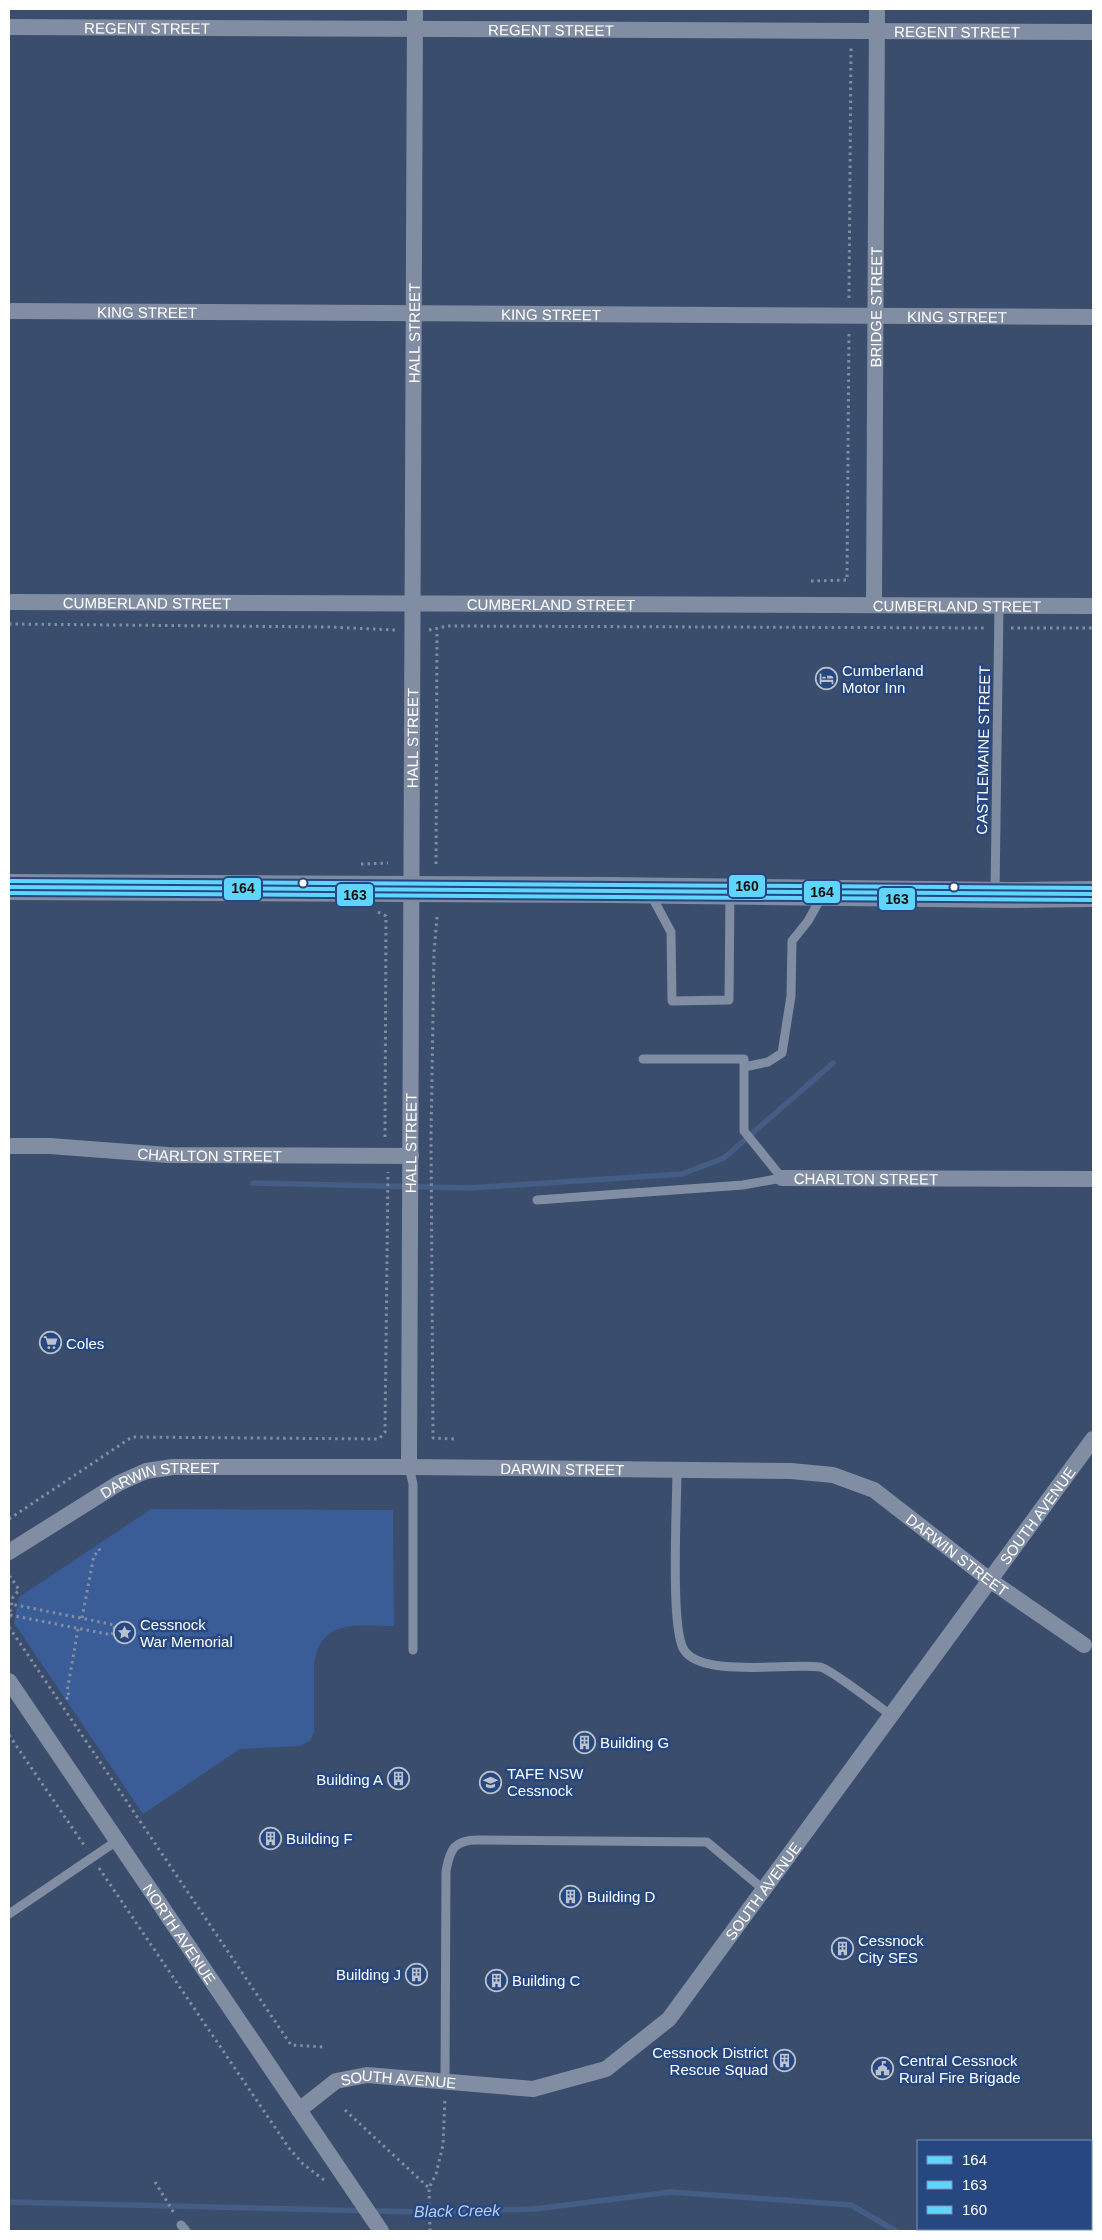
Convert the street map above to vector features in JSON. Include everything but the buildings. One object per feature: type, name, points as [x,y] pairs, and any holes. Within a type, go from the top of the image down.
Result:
[{"type":"main road","points":[[9,887],[411,888],[994,895],[1093,894]]},
{"type":"street","name":"HALL STREET","points":[[409,1467],[415,9]]},
{"type":"street","name":"BRIDGE STREET","points":[[874,605],[877,9]]},
{"type":"street","name":"REGENT STREET","points":[[9,27],[1093,32]]},
{"type":"street","name":"KING STREET","points":[[9,311],[1093,317]]},
{"type":"street","name":"CUMBERLAND STREET","points":[[9,602],[1093,606]]},
{"type":"street","name":"CHARLTON STREET","points":[[9,1146],[50,1146],[168,1155],[411,1156]]},
{"type":"street","name":"CHARLTON STREET","points":[[782,1178],[1093,1179]]},
{"type":"street","name":"SOUTH AVENUE","points":[[299,2110],[328,2086],[351,2077],[367,2075],[533,2089],[606,2069],[669,2019],[1093,1439]]},
{"type":"street","name":"DARWIN STREET","points":[[9,1552],[119,1483],[146,1471],[173,1467],[409,1467],[791,1471],[833,1475],[874,1490],[991,1581],[1084,1645]]},
{"type":"street","name":"NORTH AVENUE","points":[[9,1681],[381,2231]]},
{"type":"lane","name":"CASTLEMAINE STREET","points":[[994,895],[999,606]]},
{"type":"lane","points":[[648,890],[671,932],[672,1001],[729,1000],[730,891]]},
{"type":"lane","points":[[643,1059],[744,1059],[744,1067],[768,1062],[782,1053],[791,996],[791,946],[824,892]]},
{"type":"lane","name":"CHARLTON STREET","points":[[744,1067],[742,1124],[748,1138],[782,1178]]},
{"type":"lane","points":[[538,1200],[743,1186],[782,1178]]},
{"type":"lane","points":[[409,1467],[413,1484],[413,1650]]},
{"type":"lane","points":[[677,1470],[676,1623],[684,1651],[700,1662],[725,1667],[822,1667],[892,1716]]},
{"type":"lane","points":[[9,1914],[118,1840]]},
{"type":"lane","points":[[445,2082],[446,1871],[449,1857],[456,1844],[466,1840],[707,1842],[764,1890]]},
{"type":"path","points":[[812,580],[847,580],[851,31]]},
{"type":"path","name":"CUMBERLAND STREET","points":[[9,624],[329,627],[391,630]]},
{"type":"path","name":"CUMBERLAND STREET","points":[[437,630],[448,626],[1093,628]]},
{"type":"path","name":"HALL STREET","points":[[436,864],[437,630]]},
{"type":"path","name":"HALL STREET","points":[[385,1432],[388,1196],[386,1155],[386,916]]},
{"type":"path","name":"HALL STREET","points":[[436,917],[432,1178],[433,1438],[454,1439]]},
{"type":"path","points":[[82,1618],[94,1554],[100,1551],[98,1546]]},
{"type":"path","points":[[10,1576],[20,1590],[13,1598],[11,1604],[9,1617],[112,1636],[115,1625],[11,1604]]},
{"type":"path","points":[[9,1627],[291,2045],[324,2047]]},
{"type":"path","points":[[66,1699],[70,1696],[67,1692],[78,1629]]},
{"type":"path","name":"NORTH AVENUE","points":[[9,1735],[289,2148],[303,2164],[326,2182]]},
{"type":"path","points":[[430,2231],[429,2188],[436,2174],[443,2145],[445,2082]]},
{"type":"path","points":[[345,2110],[429,2188]]},
{"type":"path","points":[[155,2182],[184,2228]]},
{"type":"shaded area","points":[[151,1509],[393,1510],[394,1626],[355,1626],[333,1632],[325,1638],[318,1648],[314,1663],[314,1732],[311,1740],[300,1746],[240,1749],[143,1814],[14,1623],[19,1597]]},
{"type":"waterway","points":[[253,1183],[469,1188],[682,1174],[724,1158],[833,1063]]},
{"type":"waterway","name":"Black Creek","points":[[9,2202],[417,2212],[534,2209],[671,2192],[851,2205],[896,2231]]},
{"type":"transit line","name":"160","points":[[9,881],[1093,888]]},
{"type":"transit line","name":"164","points":[[9,887],[1093,894]]},
{"type":"transit line","name":"163","points":[[9,893],[1093,900]]},
{"type":"place","name":"Cumberland Motor Inn","points":[[826,679]]},
{"type":"place","name":"Coles","points":[[50,1343]]},
{"type":"place","name":"Cessnock War Memorial","points":[[124,1633]]},
{"type":"place","name":"Building G","points":[[584,1742]]},
{"type":"place","name":"Building A","points":[[399,1779]]},
{"type":"place","name":"TAFE NSW Cessnock","points":[[491,1782]]},
{"type":"place","name":"Building F","points":[[270,1838]]},
{"type":"place","name":"Building D","points":[[571,1896]]},
{"type":"place","name":"Cessnock City SES","points":[[842,1949]]},
{"type":"place","name":"Building J","points":[[417,1974]]},
{"type":"place","name":"Building C","points":[[496,1980]]},
{"type":"place","name":"Cessnock District Rescue Squad","points":[[784,2061]]},
{"type":"place","name":"Central Cessnock Rural Fire Brigade","points":[[883,2069]]}]
